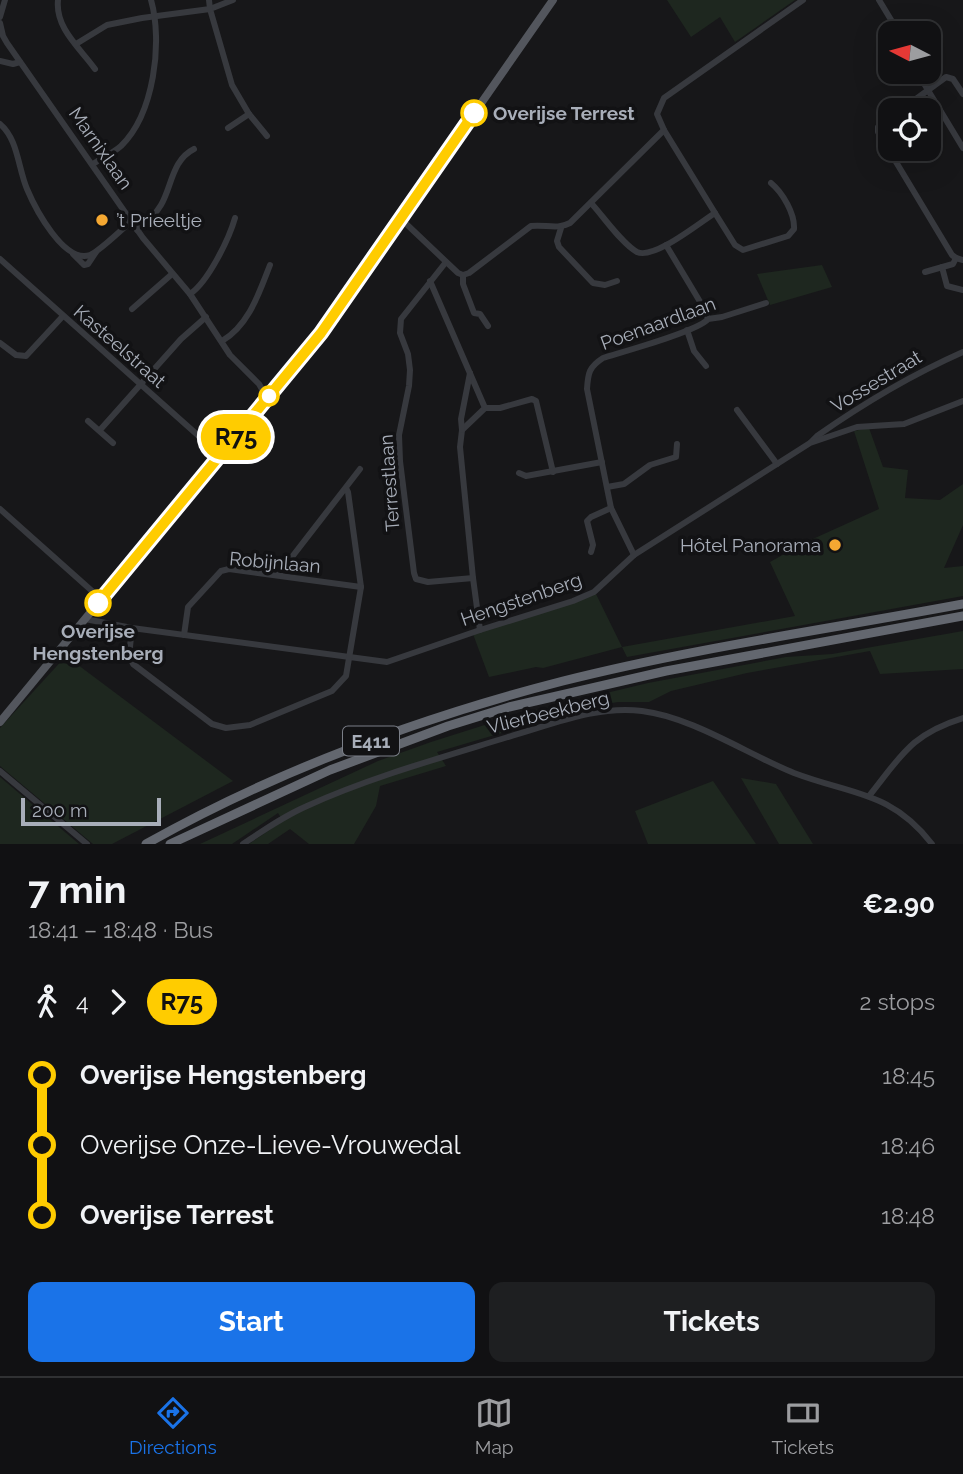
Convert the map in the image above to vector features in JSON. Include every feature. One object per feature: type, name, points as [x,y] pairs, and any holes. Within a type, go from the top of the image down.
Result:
[{"type":"highway","name":"E411","points":[[146,844],[226,803],[325,759],[446,715],[506,697],[663,659],[963,604]]},
{"type":"highway","name":"E411","points":[[170,844],[330,770],[400,743],[509,707],[666,671],[963,615]]},
{"type":"main road","points":[[0,722],[321,333],[553,0]]},
{"type":"street","points":[[0,17],[5,0]]},
{"type":"street","points":[[58,0],[58,16],[62,27],[95,69]]},
{"type":"street","points":[[93,164],[119,148],[128,138],[142,112],[152,81],[156,17],[151,0]]},
{"type":"street","points":[[209,0],[232,85],[249,114],[267,136]]},
{"type":"street","points":[[76,44],[107,25],[211,9],[233,0]]},
{"type":"street","points":[[771,183],[779,189],[793,220],[794,229],[788,236],[743,250],[735,245],[664,130],[657,114],[658,107],[664,98],[803,0]]},
{"type":"street","points":[[879,0],[891,21]]},
{"type":"street","name":"Marnixlaan","points":[[0,23],[2,36],[137,230],[190,294],[230,355],[259,384],[260,389],[271,395]]},
{"type":"street","points":[[0,61],[13,64],[20,62]]},
{"type":"street","points":[[916,98],[942,79],[950,77],[963,94]]},
{"type":"street","points":[[923,84],[963,148]]},
{"type":"street","points":[[228,128],[249,114]]},
{"type":"street","points":[[0,124],[12,140],[27,188],[42,218],[72,253],[81,256],[97,251],[132,221]]},
{"type":"street","points":[[617,281],[605,285],[593,283],[559,247],[558,234],[561,228],[570,223],[664,130]]},
{"type":"street","points":[[137,230],[162,204],[177,165],[184,154],[194,149]]},
{"type":"street","points":[[895,161],[952,255],[960,259],[953,264],[925,272]]},
{"type":"street","points":[[591,203],[634,250],[650,253],[715,213]]},
{"type":"street","points":[[190,294],[196,290],[215,261],[235,218]]},
{"type":"street","points":[[400,218],[463,275]]},
{"type":"street","points":[[463,275],[531,226],[561,228]]},
{"type":"street","points":[[666,245],[708,319]]},
{"type":"street","name":"Kasteelstraat","points":[[0,259],[220,455]]},
{"type":"street","name":"Terrestlaan","points":[[446,262],[401,319],[399,327],[410,370],[410,386],[399,435],[400,461],[416,579],[428,582],[472,578]]},
{"type":"street","points":[[222,341],[245,319],[256,302],[271,265]]},
{"type":"street","points":[[942,267],[947,286],[963,290]]},
{"type":"street","points":[[132,309],[172,274]]},
{"type":"street","points":[[463,275],[463,284],[474,313],[480,314],[488,326]]},
{"type":"street","points":[[430,281],[485,408]]},
{"type":"street","name":"Poenaardlaan","points":[[634,555],[611,508],[587,389],[588,372],[603,358],[687,330],[705,323],[708,319],[765,303]]},
{"type":"street","points":[[0,342],[16,355],[26,356],[63,316]]},
{"type":"street","points":[[100,430],[181,339],[206,317]]},
{"type":"street","points":[[687,330],[694,351],[706,366]]},
{"type":"street","name":"Vossestraat","points":[[810,443],[881,393],[963,352]]},
{"type":"street","points":[[470,372],[461,419],[460,468],[480,630]]},
{"type":"street","points":[[462,430],[485,408],[500,408],[532,399],[536,401],[553,472]]},
{"type":"street","name":"Hengstenberg","points":[[85,619],[132,628],[387,662],[594,592],[634,555],[810,443],[857,427],[904,424],[963,401]]},
{"type":"street","points":[[737,410],[777,464]]},
{"type":"street","points":[[88,421],[113,443]]},
{"type":"street","points":[[607,487],[624,484],[650,465],[676,457],[677,444]]},
{"type":"street","points":[[519,472],[526,476],[602,462]]},
{"type":"street","points":[[278,575],[360,468]]},
{"type":"street","points":[[132,628],[129,656],[133,664],[212,724],[226,728],[250,725],[332,691],[346,676],[361,587],[345,488]]},
{"type":"street","points":[[336,500],[349,501]]},
{"type":"street","points":[[591,552],[593,545],[587,522],[591,517],[611,508]]},
{"type":"street","points":[[0,509],[101,599]]},
{"type":"street","name":"Robijnlaan","points":[[184,635],[188,607],[221,571],[229,569],[361,587]]},
{"type":"street","name":"Vlierbeekberg","points":[[243,844],[282,819],[321,799],[445,756],[610,710],[640,710],[667,716],[795,773],[869,796],[901,811],[932,844]]},
{"type":"street","points":[[869,796],[916,740],[937,726],[963,718]]},
{"type":"street","points":[[0,771],[87,844]]},
{"type":"shaded area","points":[[667,0],[795,0],[735,42],[720,17],[691,37]]},
{"type":"shaded area","points":[[822,265],[832,287],[770,305],[757,274]]},
{"type":"shaded area","points":[[869,428],[883,467],[908,470],[905,498],[940,500],[963,484],[963,525],[944,568],[963,566],[963,596],[627,657],[622,647],[795,616],[770,562],[804,543],[879,509],[854,431]]},
{"type":"shaded area","points":[[596,594],[622,647],[543,668],[536,667],[489,677],[473,634]]},
{"type":"shaded area","points":[[963,631],[963,669],[880,674],[870,651],[747,673],[671,691],[649,702],[618,702],[594,706],[437,752],[446,766],[380,786],[376,806],[354,844],[309,844],[290,829],[268,844],[249,844],[283,821],[278,813],[232,844],[200,844],[378,761],[523,713],[648,683],[786,657],[832,654]]},
{"type":"shaded area","points":[[66,656],[233,781],[112,844],[93,844],[0,766],[0,728]]},
{"type":"shaded area","points":[[0,777],[79,844],[0,844]]},
{"type":"shaded area","points":[[741,778],[776,784],[813,844],[779,844]]},
{"type":"shaded area","points":[[713,781],[756,844],[648,844],[635,811]]},
{"type":"bus line","name":"R75","points":[[98,603],[321,333],[474,113]]},
{"type":"place","name":"Overijse Terrest","points":[[474,113]]},
{"type":"place","name":"’t Prieeltje","points":[[102,220]]},
{"type":"place","name":"Hôtel Panorama","points":[[835,545]]},
{"type":"place","name":"Overijse Hengstenberg","points":[[98,603]]}]
